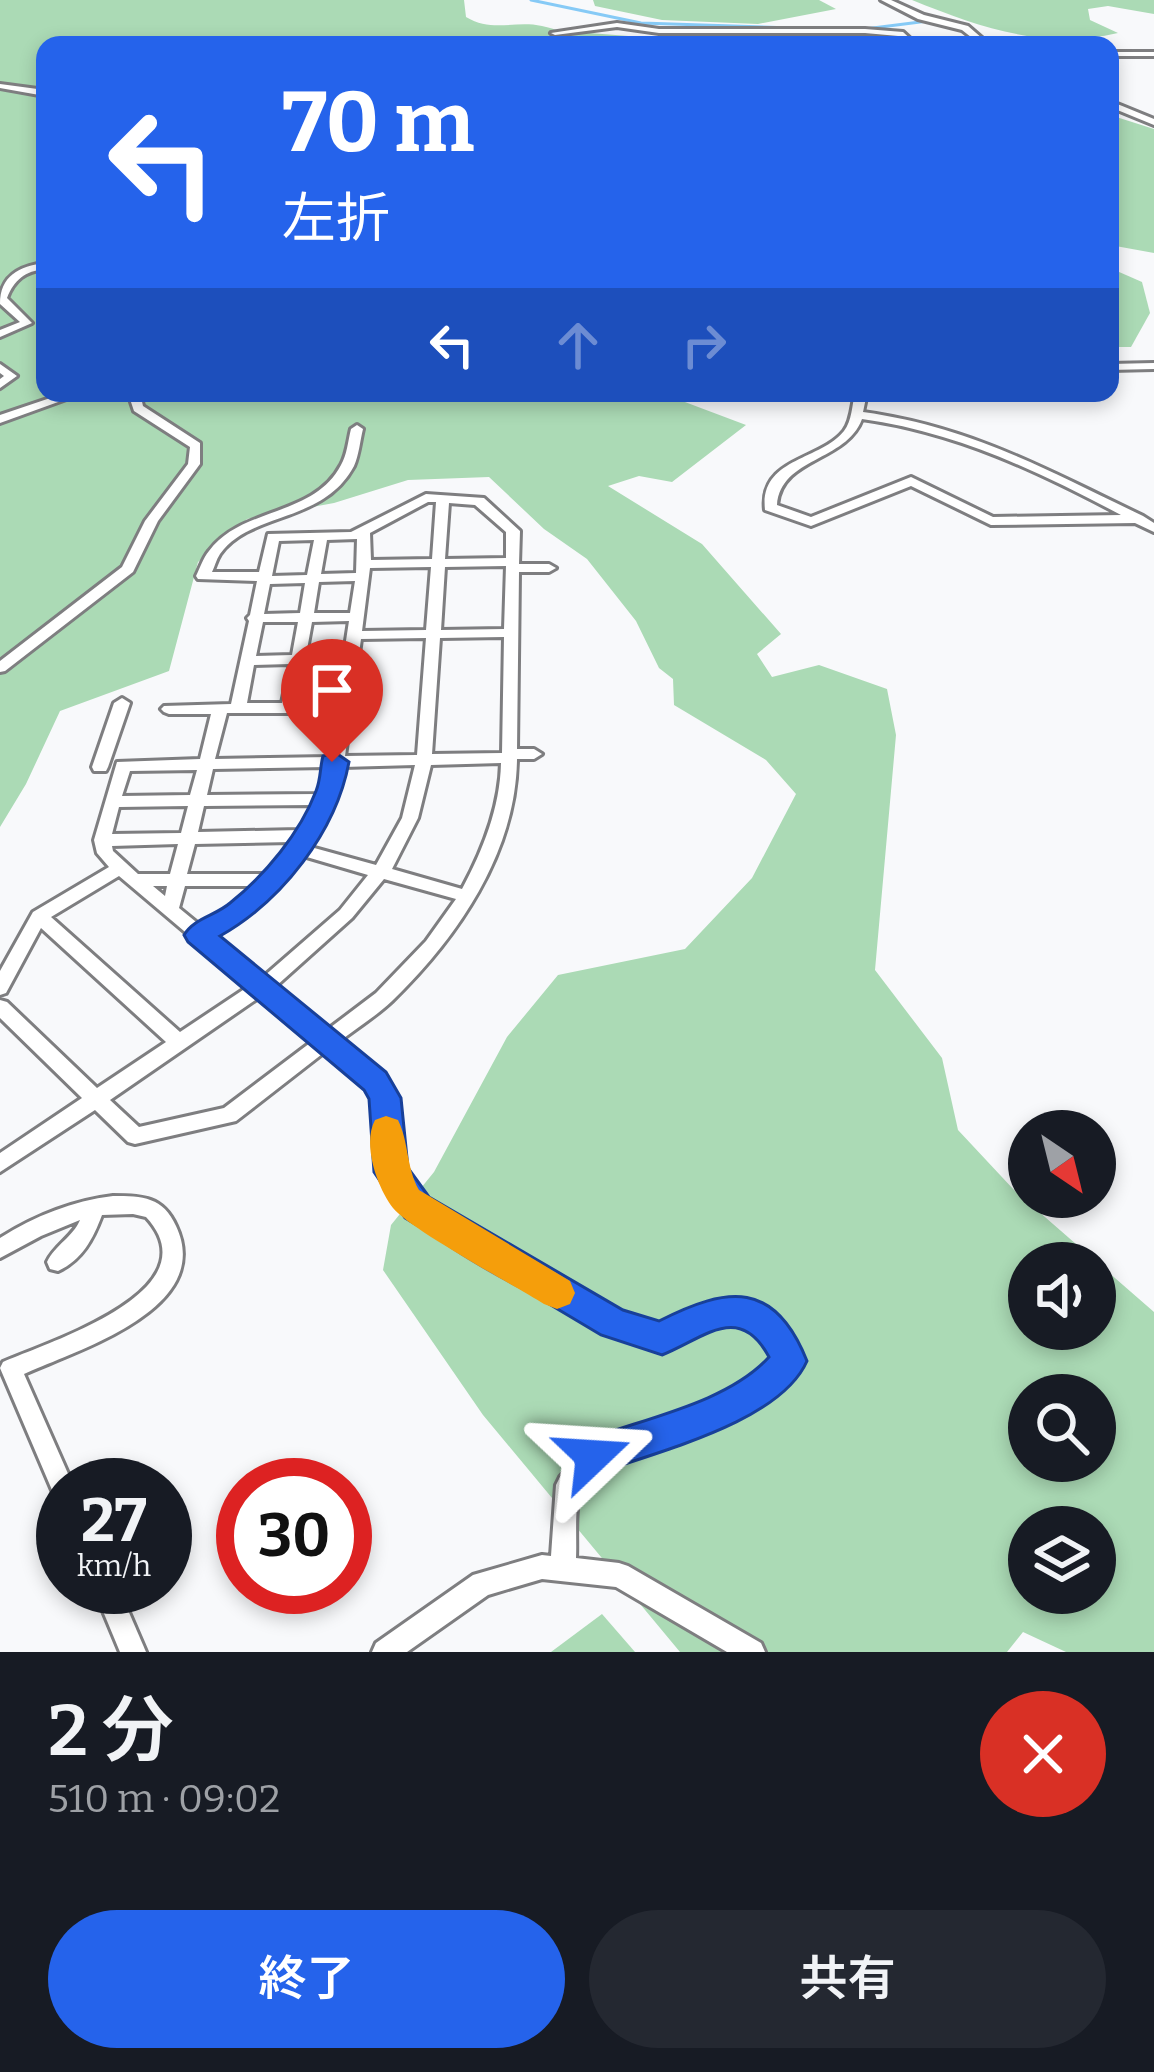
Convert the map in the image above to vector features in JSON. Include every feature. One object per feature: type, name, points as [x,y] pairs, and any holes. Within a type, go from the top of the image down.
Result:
[{"type":"street","points":[[885,0],[933,21],[964,28],[974,36]]},
{"type":"street","points":[[900,34],[900,28],[933,21]]},
{"type":"street","points":[[555,33],[617,25],[659,31],[800,29],[902,36]]},
{"type":"street","points":[[1119,54],[1154,54]]},
{"type":"street","points":[[0,86],[36,92]]},
{"type":"street","points":[[1119,110],[1154,123]]},
{"type":"street","points":[[0,334],[27,323],[2,299],[8,284],[23,271],[36,268]]},
{"type":"street","points":[[1119,367],[1154,366]]},
{"type":"street","points":[[0,368],[11,376],[0,385]]},
{"type":"street","points":[[0,419],[50,402]]},
{"type":"street","points":[[0,668],[128,569],[152,521],[194,464],[196,446],[138,408],[136,402]]},
{"type":"street","points":[[860,402],[848,436],[781,474],[771,492],[770,507],[812,522],[911,481],[991,521],[1138,519]]},
{"type":"street","points":[[859,415],[920,425],[1006,451],[1154,528]]},
{"type":"street","points":[[357,429],[356,453],[340,485],[229,540],[207,561],[203,576],[312,578],[439,563],[549,568]]},
{"type":"street","points":[[0,1164],[260,988],[319,940],[380,872],[410,818],[424,760],[443,499]]},
{"type":"street","points":[[0,1007],[135,1136],[229,1115],[383,998],[432,946],[467,896],[502,820],[510,756],[511,529],[479,501],[419,500],[354,536],[273,537],[246,661],[208,763],[170,910]]},
{"type":"street","points":[[198,935],[238,913],[303,842],[326,799],[351,658],[363,570],[363,531]]},
{"type":"street","points":[[289,708],[320,536]]},
{"type":"street","points":[[254,618],[306,617],[433,635],[511,633]]},
{"type":"street","points":[[246,661],[351,658]]},
{"type":"street","points":[[122,703],[90,767],[533,754]]},
{"type":"street","points":[[169,709],[344,708]]},
{"type":"street","points":[[122,766],[102,840],[105,853],[260,988],[329,1040],[381,1090],[391,1172],[417,1208],[614,1324],[662,1338],[706,1315],[735,1309],[762,1320],[781,1340],[789,1361],[767,1385],[718,1410],[593,1456],[568,1485],[563,1569]]},
{"type":"street","points":[[112,802],[326,799]]},
{"type":"street","points":[[102,840],[189,837],[303,842],[380,872],[467,896]]},
{"type":"street","points":[[0,988],[39,916],[127,874],[269,880]]},
{"type":"street","points":[[39,916],[178,1042]]},
{"type":"street","points":[[0,1249],[43,1222],[94,1210],[145,1206],[161,1216],[174,1248],[165,1276],[140,1308],[6,1367],[49,1458]]},
{"type":"street","points":[[58,1262],[84,1236],[94,1210]]},
{"type":"street","points":[[385,1652],[482,1584],[542,1567],[619,1574],[752,1652]]},
{"type":"street","points":[[117,1614],[134,1652]]},
{"type":"green space","points":[[0,0],[464,0],[466,17],[485,24],[628,36],[36,36],[36,402],[685,402],[746,425],[672,482],[639,476],[608,486],[702,544],[781,634],[757,654],[772,677],[819,665],[887,689],[896,735],[875,970],[942,1058],[958,1130],[1008,1184],[1008,1218],[1046,1218],[1074,1242],[1008,1242],[1008,1350],[1116,1350],[1116,1279],[1154,1312],[1154,1652],[1066,1652],[1023,1632],[1007,1652],[680,1652],[483,1415],[383,1270],[391,1225],[434,1172],[507,1037],[558,975],[685,949],[752,878],[796,794],[766,760],[674,705],[673,679],[659,668],[636,621],[587,559],[544,529],[489,477],[408,480],[334,503],[247,519],[198,562],[169,671],[60,711],[0,827]]},
{"type":"green space","points":[[593,0],[819,0],[836,9],[758,24],[662,20],[595,6]]},
{"type":"green space","points":[[912,0],[1154,0],[1154,14],[1108,6],[1088,9],[1090,20],[1118,33],[1102,36],[1032,36]]},
{"type":"green space","points":[[1119,118],[1154,129],[1154,253],[1119,247]]},
{"type":"green space","points":[[1119,272],[1142,282],[1150,313],[1131,347],[1119,347]]},
{"type":"green space","points":[[602,1614],[635,1652],[551,1652]]},
{"type":"waterway","points":[[531,0],[641,23],[822,29]]},
{"type":"waterway","points":[[893,0],[909,9]]},
{"type":"waterway","points":[[857,30],[928,21]]},
{"type":"slow traffic","points":[[386,1129],[391,1172],[407,1200],[557,1293]]},
{"type":"route","points":[[332,762],[336,762],[330,790],[320,817],[298,849],[238,913],[198,935],[375,1081],[385,1098],[391,1172],[417,1208],[614,1324],[662,1338],[706,1315],[735,1309],[762,1320],[781,1340],[789,1361],[767,1385],[718,1410],[593,1456]]}]
